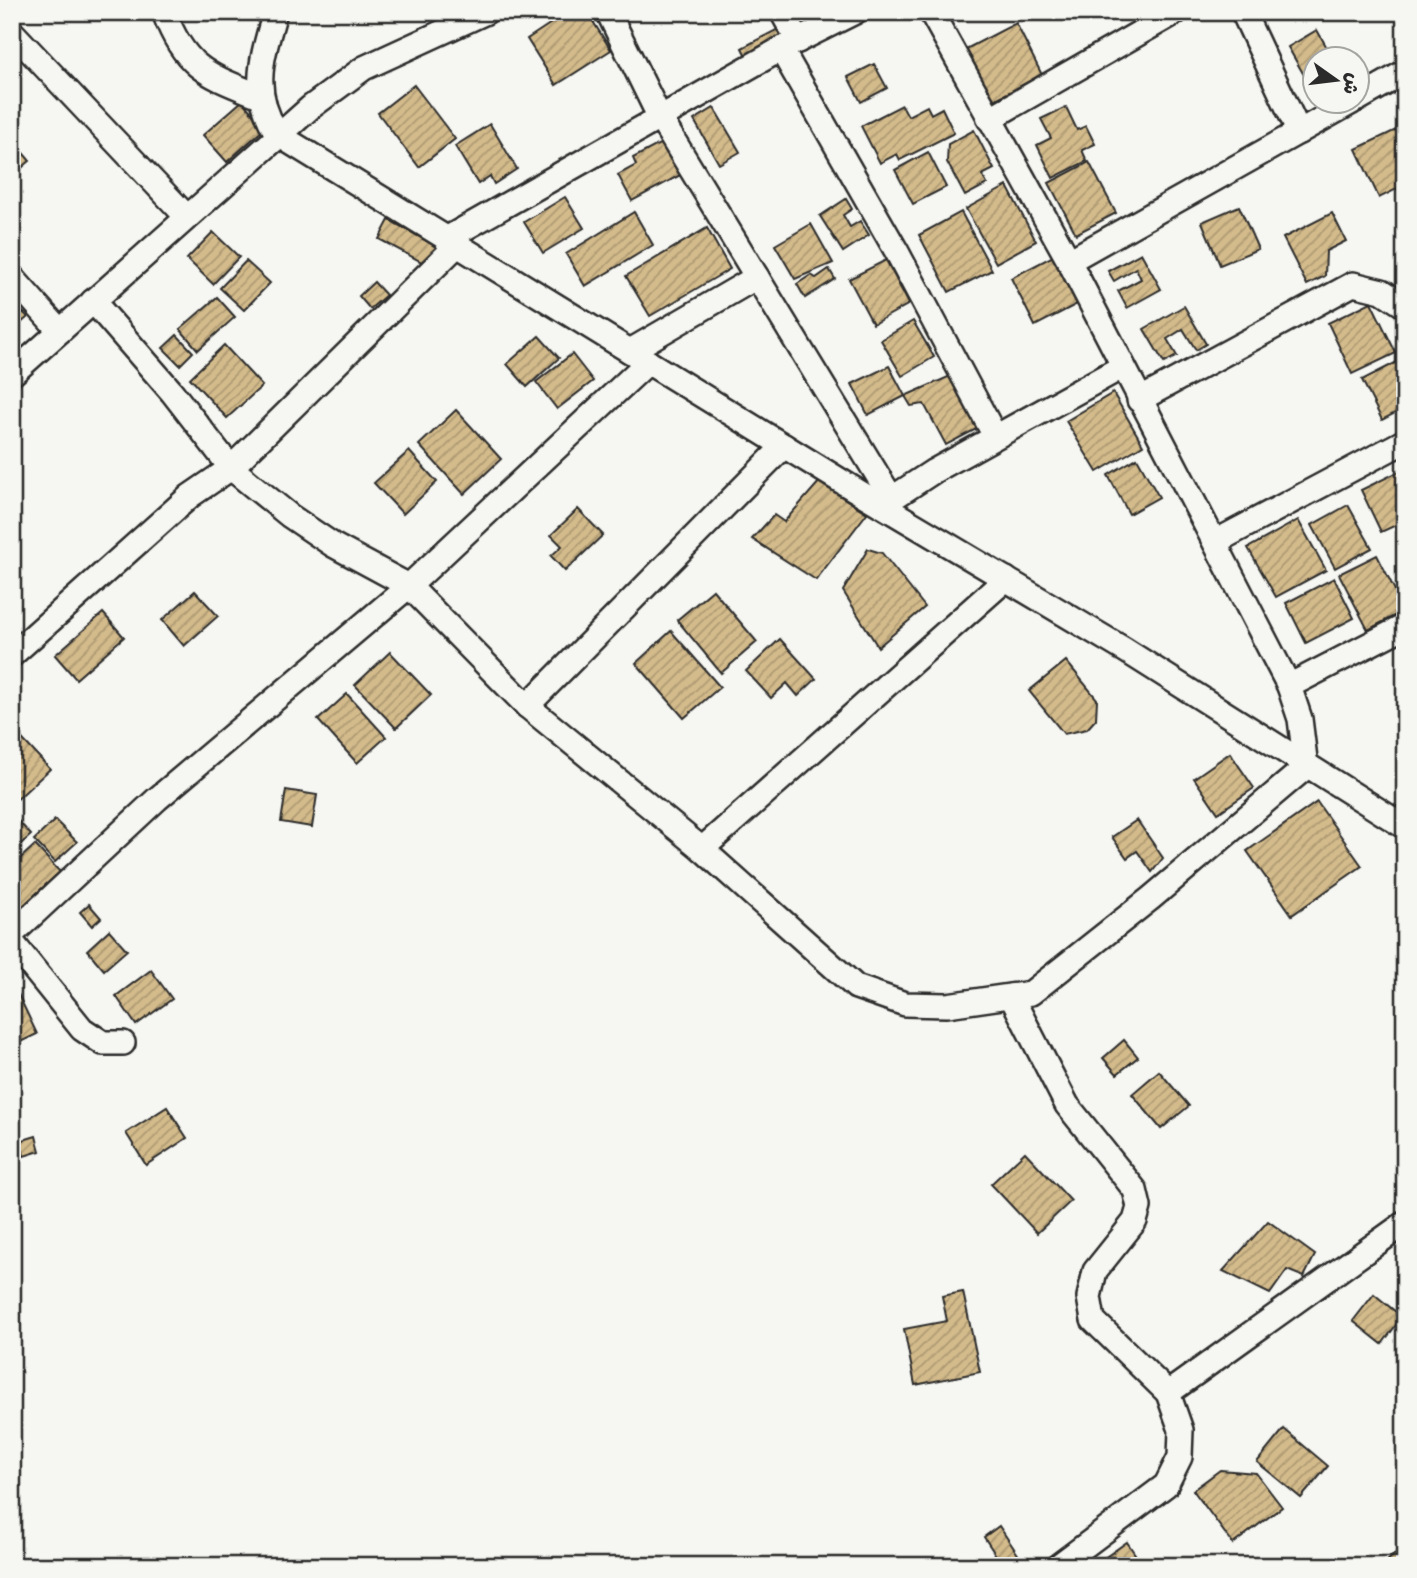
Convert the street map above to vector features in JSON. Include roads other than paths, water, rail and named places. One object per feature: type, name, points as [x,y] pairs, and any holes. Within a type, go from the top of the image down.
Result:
[{"type":"street","points":[[164,12],[184,55],[211,76],[260,96]]},
{"type":"street","points":[[275,12],[261,61],[260,96],[266,115],[277,134],[784,446],[887,502],[1306,766],[1401,820]]},
{"type":"street","points":[[12,373],[277,134],[364,68],[486,12]]},
{"type":"street","points":[[608,12],[660,118],[757,276],[887,502]]},
{"type":"street","points":[[782,12],[790,45],[995,436]]},
{"type":"street","points":[[12,655],[190,496],[231,468],[452,242],[660,118],[855,12]]},
{"type":"street","points":[[931,12],[1069,261],[1289,686],[1300,719],[1306,766]]},
{"type":"street","points":[[989,119],[1176,12]]},
{"type":"street","points":[[1244,12],[1299,132]]},
{"type":"street","points":[[12,32],[187,217]]},
{"type":"street","points":[[1372,91],[1405,72]]},
{"type":"street","points":[[1069,261],[1327,116]]},
{"type":"street","points":[[12,934],[158,799],[408,586],[639,356],[757,276]]},
{"type":"street","points":[[12,278],[60,331]]},
{"type":"street","points":[[1139,400],[1353,284],[1382,290],[1405,306]]},
{"type":"street","points":[[93,301],[165,383],[231,468],[290,516],[333,545],[408,586],[527,706],[702,849],[856,987],[905,1004],[947,1005],[1031,993],[1151,898],[1306,766]]},
{"type":"street","points":[[887,502],[995,436],[1122,367]]},
{"type":"street","points":[[1215,542],[1405,441]]},
{"type":"street","points":[[527,706],[784,446]]},
{"type":"street","points":[[702,849],[1006,579]]},
{"type":"street","points":[[1289,686],[1405,626]]},
{"type":"street","points":[[12,942],[82,1030],[103,1043],[123,1044]]},
{"type":"street","points":[[1011,996],[1067,1105],[1135,1190],[1139,1207],[1135,1220],[1095,1270],[1089,1297],[1093,1320],[1168,1393],[1181,1430],[1180,1457],[1166,1485],[1058,1566]]},
{"type":"street","points":[[1168,1393],[1405,1223]]}]
